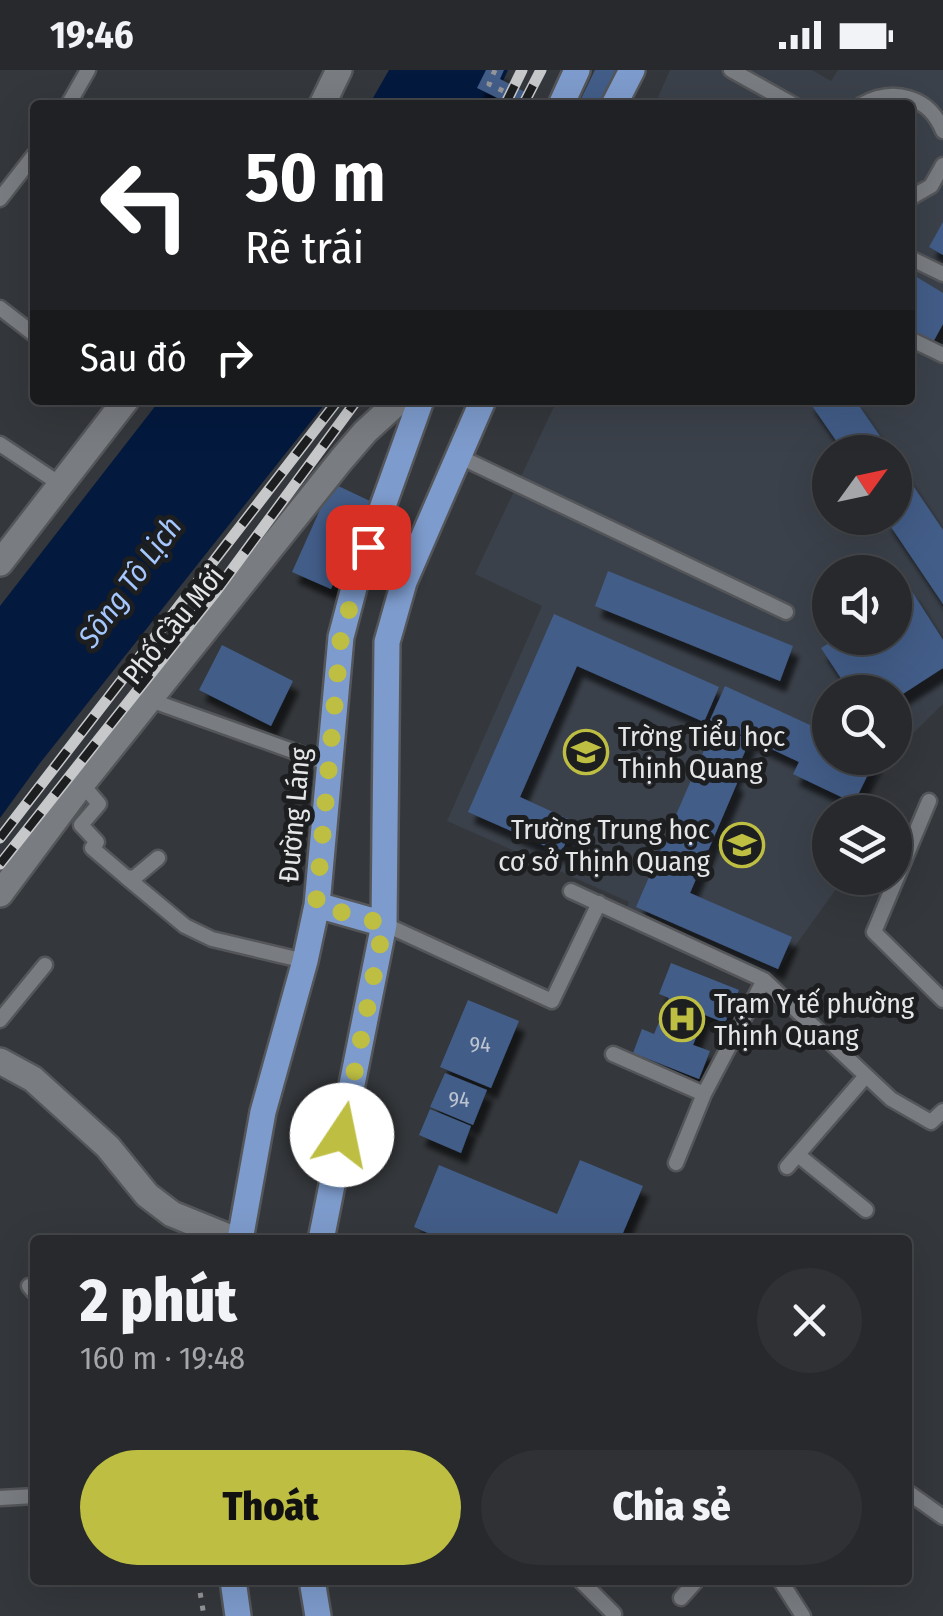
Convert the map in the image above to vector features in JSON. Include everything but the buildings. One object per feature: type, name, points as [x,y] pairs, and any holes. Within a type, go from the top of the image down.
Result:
[{"type":"main road","points":[[325,100],[340,70]]},
{"type":"main road","points":[[563,100],[578,70]]},
{"type":"main road","points":[[617,100],[632,70]]},
{"type":"main road","points":[[0,564],[120,405]]},
{"type":"main road","name":"Phố Cầu Mới","points":[[0,894],[82,784],[340,460],[395,405]]},
{"type":"main road","name":"Đường Láng","points":[[239,1235],[262,1112],[316,905],[341,636],[355,584],[419,405]]},
{"type":"main road","points":[[322,1235],[384,924],[387,642],[404,582],[481,405]]},
{"type":"main road","points":[[316,905],[384,924]]},
{"type":"main road","points":[[1,1065],[33,1079],[108,1146],[147,1195],[172,1214],[225,1235]]},
{"type":"main road","points":[[234,1585],[238,1615]]},
{"type":"main road","points":[[313,1585],[318,1616]]},
{"type":"lane","points":[[71,100],[88,70]]},
{"type":"lane","points":[[730,70],[785,100]]},
{"type":"lane","points":[[871,100],[896,94],[913,98],[928,107],[943,131]]},
{"type":"lane","points":[[0,199],[30,160]]},
{"type":"lane","points":[[915,195],[932,186],[943,165]]},
{"type":"lane","points":[[915,260],[943,274]]},
{"type":"lane","points":[[0,308],[30,331]]},
{"type":"lane","points":[[915,342],[943,355]]},
{"type":"lane","points":[[0,444],[60,484]]},
{"type":"lane","points":[[458,456],[786,612]]},
{"type":"lane","points":[[150,700],[328,764]]},
{"type":"lane","points":[[82,784],[99,804],[81,825],[97,842],[92,848],[185,926],[212,939],[304,961]]},
{"type":"lane","points":[[928,801],[874,932],[943,1000]]},
{"type":"lane","points":[[126,877],[134,878],[158,858]]},
{"type":"lane","points":[[571,891],[764,980],[891,1100],[931,1122],[943,1110]]},
{"type":"lane","points":[[384,924],[552,1001],[598,903]]},
{"type":"lane","points":[[0,1020],[45,965]]},
{"type":"lane","points":[[676,1163],[704,1094],[764,980]]},
{"type":"lane","points":[[613,1054],[704,1094]]},
{"type":"lane","points":[[865,1076],[793,1161],[866,1210]]},
{"type":"lane","points":[[912,1494],[943,1516]]},
{"type":"lane","points":[[0,1498],[30,1496]]},
{"type":"lane","points":[[585,1585],[612,1616]]},
{"type":"lane","points":[[681,1598],[693,1585]]},
{"type":"lane","points":[[783,1585],[802,1616]]},
{"type":"path","points":[[495,70],[488,84],[522,100]]},
{"type":"path","points":[[199,1585],[204,1616]]},
{"type":"shaded area","points":[[670,70],[812,70],[831,81],[838,70],[943,70],[943,351],[915,338],[915,100],[658,97]]},
{"type":"shaded area","points":[[915,348],[943,362],[943,704],[912,734],[912,675],[812,675],[812,775],[879,775],[865,795],[812,795],[812,895],[832,895],[773,977],[626,911],[629,902],[447,821],[542,606],[475,574],[555,405],[915,405]]},
{"type":"water","points":[[389,70],[508,70],[494,100],[372,100]]},
{"type":"water","name":"Sông Tô Lịch","points":[[156,405],[324,405],[0,818],[0,606]]},
{"type":"railway","points":[[507,100],[522,70]]},
{"type":"railway","points":[[526,100],[541,70]]},
{"type":"railway","points":[[0,838],[334,405]]},
{"type":"railway","points":[[0,864],[217,590],[353,405]]},
{"type":"place","name":"Trờng Tiểu học Thịnh Quang","points":[[586,752]]},
{"type":"place","name":"Trường Trung học cơ sở Thịnh Quang","points":[[742,845]]},
{"type":"place","name":"Trạm Y tế phường Thịnh Quang","points":[[682,1019]]},
{"type":"route","points":[[342,1135],[384,924],[316,905],[341,636],[368,547]]}]
